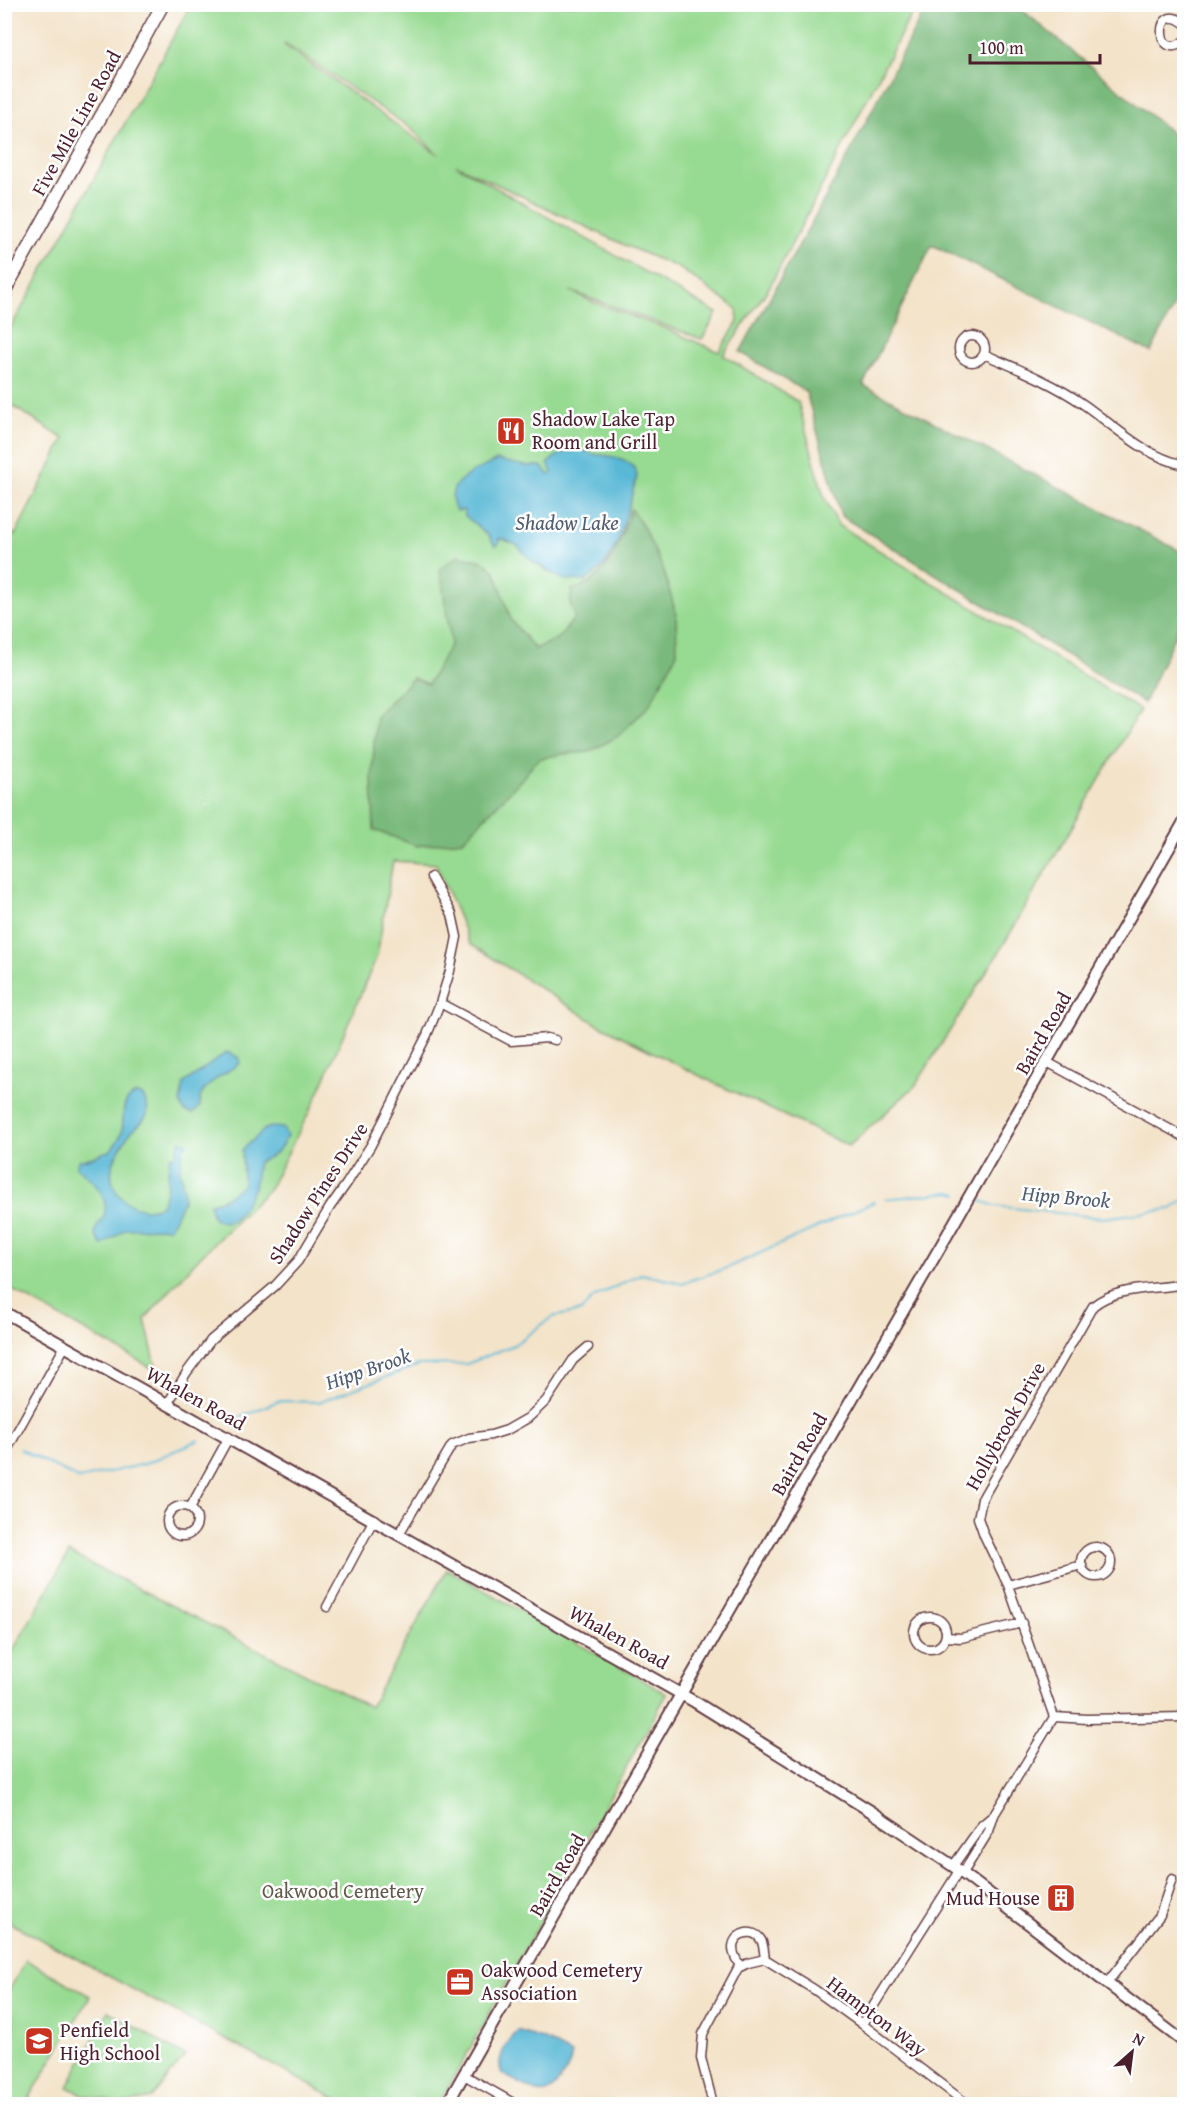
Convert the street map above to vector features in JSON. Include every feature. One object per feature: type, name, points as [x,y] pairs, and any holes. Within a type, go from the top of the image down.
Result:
[{"type":"main road","name":"Five Mile Line Road","points":[[4,292],[163,4]]},
{"type":"street","points":[[1185,23],[1177,18],[1168,20],[1162,25],[1161,33],[1164,42],[1171,46],[1185,42]]},
{"type":"street","points":[[984,354],[1065,393],[1139,446],[1172,462],[1185,465]]},
{"type":"street","name":"Baird Road","points":[[447,2104],[681,1693],[1185,822]]},
{"type":"street","name":"Shadow Pines Drive","points":[[168,1403],[187,1372],[212,1340],[275,1286],[298,1261],[371,1145],[427,1035],[440,1003],[454,956],[456,929],[452,914],[431,877]]},
{"type":"street","points":[[440,1003],[511,1041],[547,1038],[555,1040]]},
{"type":"street","points":[[1047,1062],[1185,1137]]},
{"type":"street","name":"Hollybrook Drive","points":[[1053,1717],[1008,1585],[984,1535],[978,1518],[979,1508],[1087,1314],[1100,1301],[1118,1293],[1185,1284]]},
{"type":"street","name":"Whalen Road","points":[[4,1312],[681,1693],[872,1812],[958,1870],[1185,2042]]},
{"type":"street","points":[[4,1455],[65,1346]]},
{"type":"street","points":[[399,1534],[452,1445],[469,1438],[507,1430],[528,1418],[546,1401],[573,1360],[588,1347]]},
{"type":"street","points":[[190,1508],[229,1437]]},
{"type":"street","points":[[327,1607],[374,1519]]},
{"type":"street","points":[[1008,1585],[1082,1565]]},
{"type":"street","points":[[946,1637],[961,1638],[1022,1623]]},
{"type":"street","points":[[862,2024],[958,1870],[982,1825],[994,1815],[1053,1717],[1088,1719],[1185,1717]]},
{"type":"street","points":[[1107,1983],[1160,1915],[1172,1880]]},
{"type":"street","points":[[713,2104],[701,2058],[703,2034],[740,1966],[765,1959],[764,1946],[759,1937],[746,1933],[737,1937],[733,1946],[734,1955],[740,1966]]},
{"type":"street","name":"Hampton Way","points":[[765,1959],[815,1990],[967,2104]]},
{"type":"street","points":[[464,2075],[514,2104]]},
{"type":"green space","points":[[191,5],[916,5],[770,286],[723,355],[798,402],[824,497],[839,526],[1140,710],[1001,949],[915,1086],[849,1146],[708,1080],[597,1024],[470,944],[436,864],[393,861],[377,956],[315,1101],[269,1189],[198,1259],[145,1319],[157,1371],[5,1286],[5,529],[15,535],[64,439],[5,401],[5,338]],"holes":[[[284,45],[409,127],[439,155]],[[456,165],[629,247],[679,268],[737,309],[738,322],[719,352],[570,291],[702,339],[717,313]]]},
{"type":"green space","points":[[927,5],[1016,5],[1184,143],[1184,285],[1151,352],[932,245],[863,385],[1184,553],[1184,615],[1144,703],[841,516],[806,392],[740,352],[847,158]]},
{"type":"green space","points":[[631,509],[644,528],[664,571],[676,614],[677,653],[649,706],[617,737],[589,752],[538,759],[463,840],[417,846],[374,830],[372,779],[376,716],[413,678],[428,684],[451,643],[440,569],[458,555],[482,561],[495,571],[511,620],[535,649],[559,638],[575,617],[570,603],[572,590],[591,582],[606,566],[621,538]]},
{"type":"green space","name":"Oakwood Cemetery","points":[[69,1553],[370,1707],[447,1569],[667,1694],[439,2104],[345,2104],[5,1920],[5,1664]]},
{"type":"green space","name":"Penfield High School","points":[[26,1960],[90,1996],[26,2104],[14,2104],[5,2099],[5,1998]]},
{"type":"green space","points":[[108,2011],[185,2056],[152,2098],[121,2104],[81,2094],[68,2087]]},
{"type":"water","name":"Shadow Lake","points":[[580,449],[627,461],[632,465],[637,477],[616,545],[604,565],[586,581],[565,580],[555,575],[532,561],[517,545],[500,538],[498,545],[495,546],[488,535],[464,515],[464,510],[456,511],[452,500],[457,484],[497,460],[525,466],[541,466],[549,475],[552,473],[548,463],[555,457]]},
{"type":"water","points":[[227,1052],[238,1057],[240,1063],[207,1087],[200,1099],[200,1106],[193,1114],[184,1111],[180,1102],[184,1083]]},
{"type":"water","points":[[137,1094],[144,1098],[147,1114],[143,1122],[129,1134],[116,1156],[111,1175],[113,1184],[117,1193],[132,1205],[151,1209],[161,1206],[166,1192],[170,1156],[176,1155],[180,1141],[188,1143],[183,1149],[180,1172],[184,1191],[183,1201],[170,1228],[126,1229],[102,1245],[95,1231],[104,1217],[104,1198],[92,1181],[76,1167],[79,1160],[110,1151],[121,1135],[124,1106],[131,1097]]},
{"type":"water","points":[[283,1128],[287,1136],[282,1146],[276,1153],[258,1162],[254,1188],[241,1211],[232,1220],[224,1222],[214,1219],[209,1204],[223,1199],[243,1185],[242,1150],[265,1129]]},
{"type":"water","points":[[518,2031],[545,2040],[571,2054],[569,2065],[563,2076],[546,2093],[536,2092],[502,2074],[500,2062],[503,2051]]},
{"type":"waterway","name":"Hipp Brook","points":[[885,1199],[951,1192],[958,1194]]},
{"type":"waterway","name":"Hipp Brook","points":[[978,1200],[995,1206],[1103,1218],[1171,1209],[1184,1200]]},
{"type":"waterway","name":"Hipp Brook","points":[[229,1422],[278,1401],[319,1402],[419,1365],[467,1364],[514,1345],[552,1317],[581,1311],[593,1298],[641,1274],[682,1283],[727,1268],[874,1202]]},
{"type":"waterway","name":"Hipp Brook","points":[[20,1449],[79,1479],[145,1464],[199,1440]]},
{"type":"place","name":"Shadow Lake Tap Room and Grill","points":[[511,431]]},
{"type":"place","name":"Mud House","points":[[1061,1898]]},
{"type":"place","name":"Oakwood Cemetery Association","points":[[460,1982]]},
{"type":"place","name":"Penfield High School","points":[[39,2041]]}]
